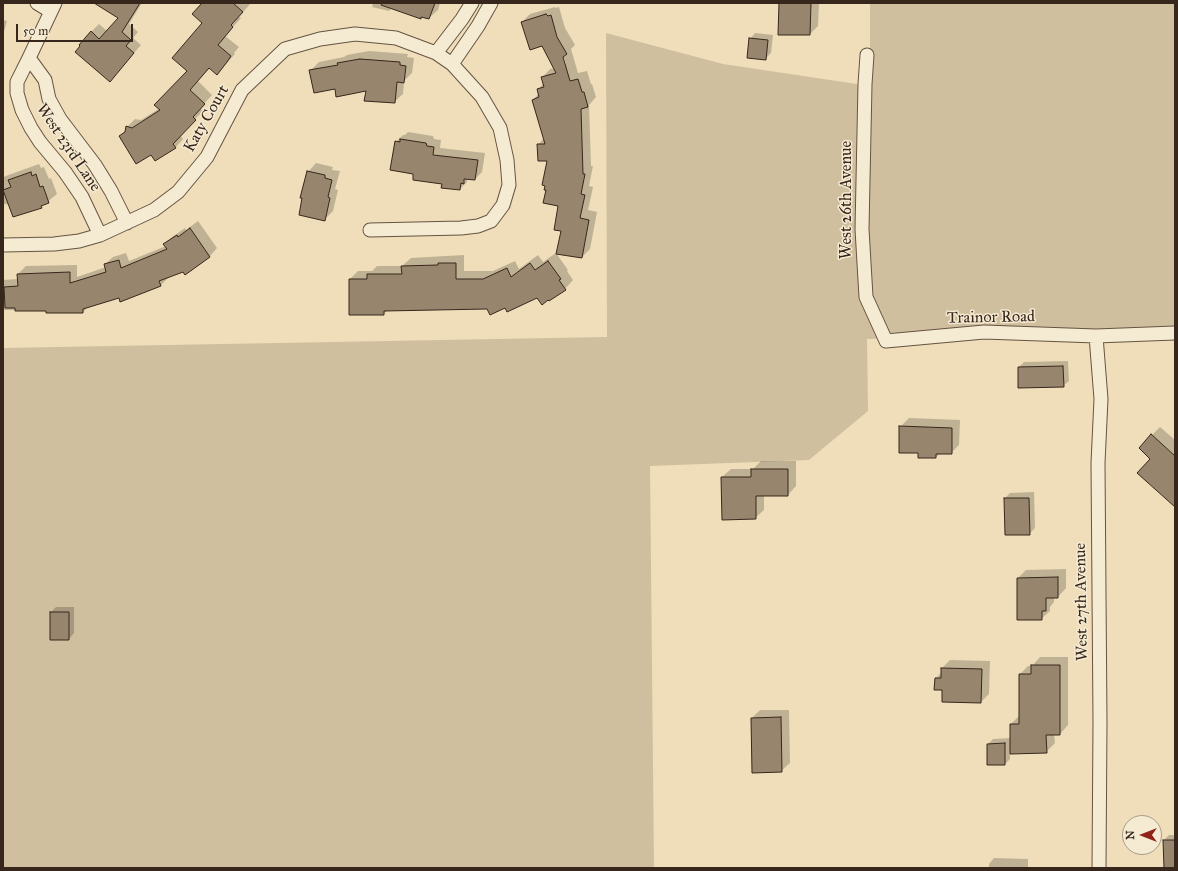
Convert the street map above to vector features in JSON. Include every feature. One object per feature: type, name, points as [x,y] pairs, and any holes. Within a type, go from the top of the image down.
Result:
[{"type":"street","points":[[37,3],[52,7]]},
{"type":"street","points":[[436,53],[462,19],[472,3]]},
{"type":"street","points":[[452,64],[478,26],[491,3]]},
{"type":"street","name":"West 23rd Lane","points":[[52,7],[17,82],[17,93],[22,110],[31,128],[82,197],[100,235]]},
{"type":"street","name":"Katy Court","points":[[3,245],[54,244],[79,241],[100,235],[154,210],[178,192],[207,157],[242,90],[285,49],[320,39],[355,34],[396,38],[436,53],[452,64],[482,98],[500,128],[507,160],[508,185],[503,205],[491,221],[478,226],[461,228],[370,230]]},
{"type":"street","name":"West 26th Avenue","points":[[867,55],[862,229],[865,282],[866,297],[886,341]]},
{"type":"street","name":"West 23rd Lane","points":[[29,58],[45,80],[49,99],[60,119],[95,165],[111,190],[127,223]]},
{"type":"street","name":"Trainor Road","points":[[886,341],[984,332],[1096,336],[1175,333]]},
{"type":"street","name":"West 27th Avenue","points":[[1096,336],[1101,398],[1098,463],[1100,714],[1098,868]]},
{"type":"shaded area","points":[[870,3],[1175,3],[1175,331],[867,339],[868,411],[809,460],[650,466],[654,868],[3,868],[3,348],[607,337],[606,33],[723,64],[870,86]]},
{"type":"building","points":[[94,3],[140,3],[122,32],[131,40],[126,46],[134,53],[110,82],[75,52],[91,31],[99,39],[118,18]]},
{"type":"building","points":[[202,3],[233,3],[243,12],[231,25],[233,27],[218,45],[231,56],[217,75],[209,68],[190,90],[205,104],[193,117],[196,120],[173,144],[176,148],[155,161],[151,155],[136,164],[119,136],[125,132],[126,126],[132,128],[160,110],[154,105],[187,71],[172,58],[202,23],[192,14]]},
{"type":"building","points":[[382,3],[435,3],[429,19],[421,17],[421,19],[381,5]]},
{"type":"building","points":[[779,3],[811,3],[810,35],[778,35]]},
{"type":"building","points":[[546,14],[548,16],[551,15],[557,37],[567,54],[563,57],[570,81],[578,79],[582,92],[584,92],[588,107],[581,109],[583,174],[585,174],[581,194],[585,195],[580,218],[589,220],[582,258],[556,254],[561,231],[554,230],[558,206],[543,203],[546,190],[544,190],[545,186],[542,185],[547,161],[538,161],[537,144],[545,144],[532,100],[539,97],[537,89],[544,87],[541,77],[556,73],[542,46],[530,50],[521,22]]},
{"type":"building","points":[[749,38],[768,40],[766,60],[747,58]]},
{"type":"building","points":[[360,59],[400,62],[400,65],[406,66],[404,83],[397,82],[395,103],[364,101],[366,91],[336,97],[335,89],[314,93],[309,70],[338,65],[337,63]]},
{"type":"building","points":[[400,139],[426,143],[427,146],[434,147],[433,155],[478,160],[475,180],[464,179],[464,184],[461,183],[460,190],[441,188],[442,184],[413,180],[413,174],[390,170],[395,141],[400,142]]},
{"type":"building","points":[[307,171],[325,175],[325,178],[332,180],[325,221],[299,215],[302,198],[300,198]]},
{"type":"building","points":[[31,172],[32,176],[36,174],[40,187],[43,186],[49,203],[41,206],[42,208],[13,217],[3,190],[11,187],[8,180]]},
{"type":"building","points":[[190,228],[210,257],[185,275],[183,272],[159,281],[161,286],[120,302],[119,298],[83,309],[83,313],[46,313],[46,311],[15,311],[15,308],[5,308],[4,287],[18,286],[17,274],[70,272],[70,283],[106,272],[104,264],[119,260],[121,268],[167,249],[163,244],[177,235],[178,237]]},
{"type":"building","points":[[548,261],[561,279],[559,280],[566,290],[542,305],[537,298],[507,312],[505,308],[490,315],[487,309],[384,311],[384,315],[349,315],[349,279],[367,279],[367,274],[402,274],[401,266],[456,263],[456,279],[483,279],[507,268],[511,277],[530,263],[535,270]]},
{"type":"building","points":[[1063,366],[1064,387],[1018,388],[1018,367]]},
{"type":"building","points":[[899,426],[952,428],[952,454],[936,454],[936,458],[918,458],[918,453],[899,453]]},
{"type":"building","points":[[1151,434],[1175,456],[1175,507],[1137,473],[1150,459],[1139,448]]},
{"type":"building","points":[[751,469],[788,469],[788,496],[756,496],[756,519],[722,520],[721,477],[751,477]]},
{"type":"building","points":[[1004,498],[1029,498],[1030,535],[1005,535]]},
{"type":"building","points":[[1058,577],[1058,598],[1046,598],[1046,611],[1042,611],[1042,620],[1017,620],[1017,578]]},
{"type":"building","points":[[50,612],[69,612],[69,640],[50,640]]},
{"type":"building","points":[[1031,665],[1060,665],[1060,735],[1046,735],[1047,753],[1010,754],[1010,724],[1019,724],[1019,674],[1031,674]]},
{"type":"building","points":[[941,668],[982,669],[981,703],[942,702],[942,690],[934,690],[935,678],[941,678]]},
{"type":"building","points":[[781,717],[782,772],[752,773],[751,718]]},
{"type":"building","points":[[1005,743],[1005,765],[987,765],[987,744]]},
{"type":"building","points":[[1163,840],[1175,840],[1175,868],[1164,868]]}]
